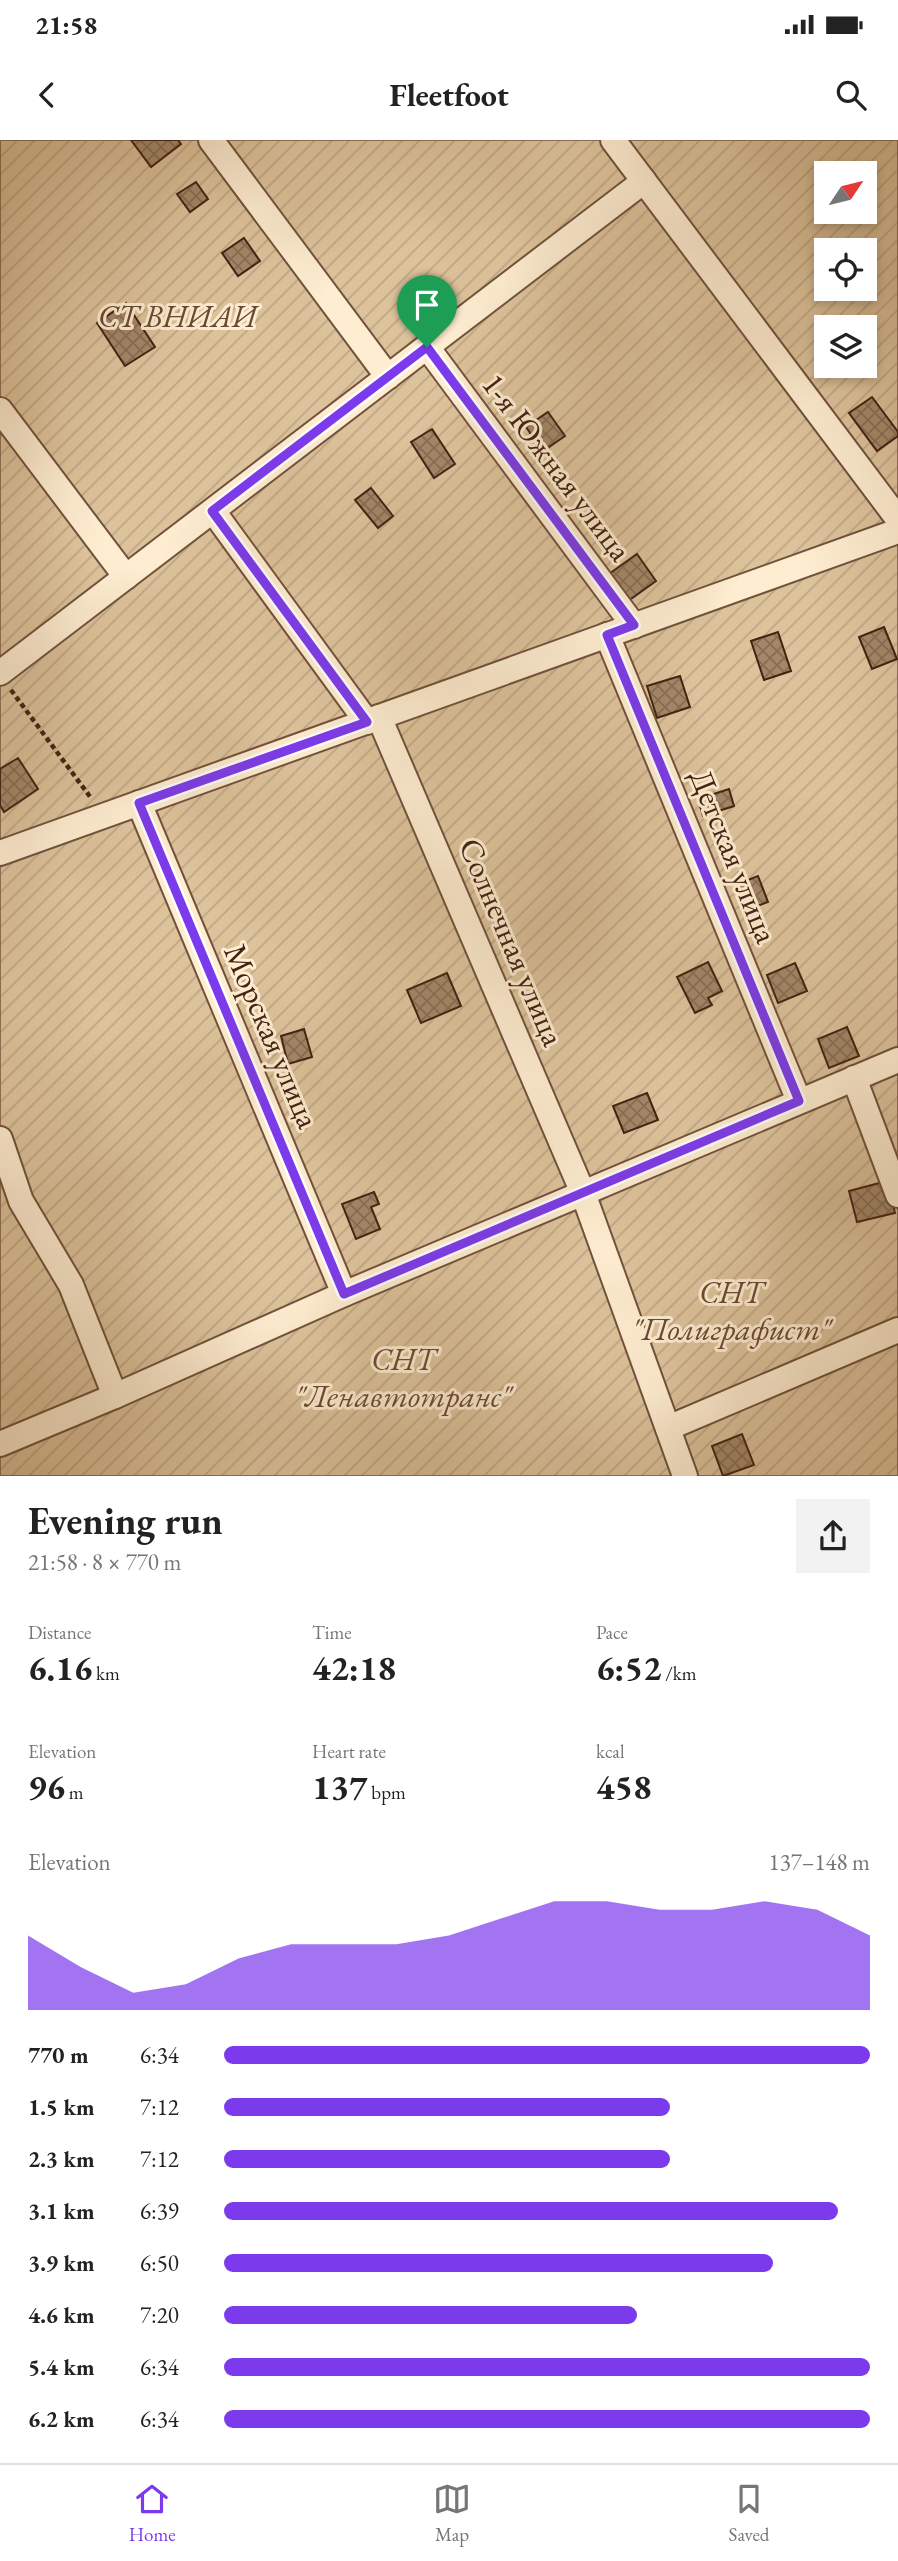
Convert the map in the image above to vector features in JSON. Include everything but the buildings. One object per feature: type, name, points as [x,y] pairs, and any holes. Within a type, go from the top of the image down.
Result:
[{"type":"street","points":[[211,140],[387,377]]},
{"type":"street","points":[[613,140],[898,519]]},
{"type":"street","points":[[4,680],[126,577],[644,181]]},
{"type":"street","name":"1-я Южная улица","points":[[427,347],[634,625]]},
{"type":"street","points":[[0,410],[126,577]]},
{"type":"street","name":"Солнечная улица","points":[[212,511],[373,719],[583,1193],[685,1476]]},
{"type":"street","points":[[0,853],[898,531]]},
{"type":"street","name":"Детская улица","points":[[607,635],[799,1101]]},
{"type":"street","name":"Морская улица","points":[[139,803],[344,1294]]},
{"type":"street","points":[[0,1444],[344,1294],[898,1060]]},
{"type":"street","points":[[854,1078],[898,1195]]},
{"type":"street","points":[[0,1139],[21,1201],[71,1285],[115,1396]]},
{"type":"street","points":[[668,1428],[898,1329]]},
{"type":"path","points":[[4,680],[104,816]]},
{"type":"green space","points":[[0,140],[898,140],[898,1476],[0,1476]]},
{"type":"route","points":[[427,347],[634,625],[607,635],[799,1101],[344,1294],[139,803],[367,722],[212,511],[427,347]]},
{"type":"park label","name":"СТ ВНИАИ","points":[[177,316]]},
{"type":"park label","name":"СНТ \"Полиграфист\"","points":[[731,1310]]},
{"type":"park label","name":"СНТ \"Ленавтотранс\"","points":[[403,1378]]}]
